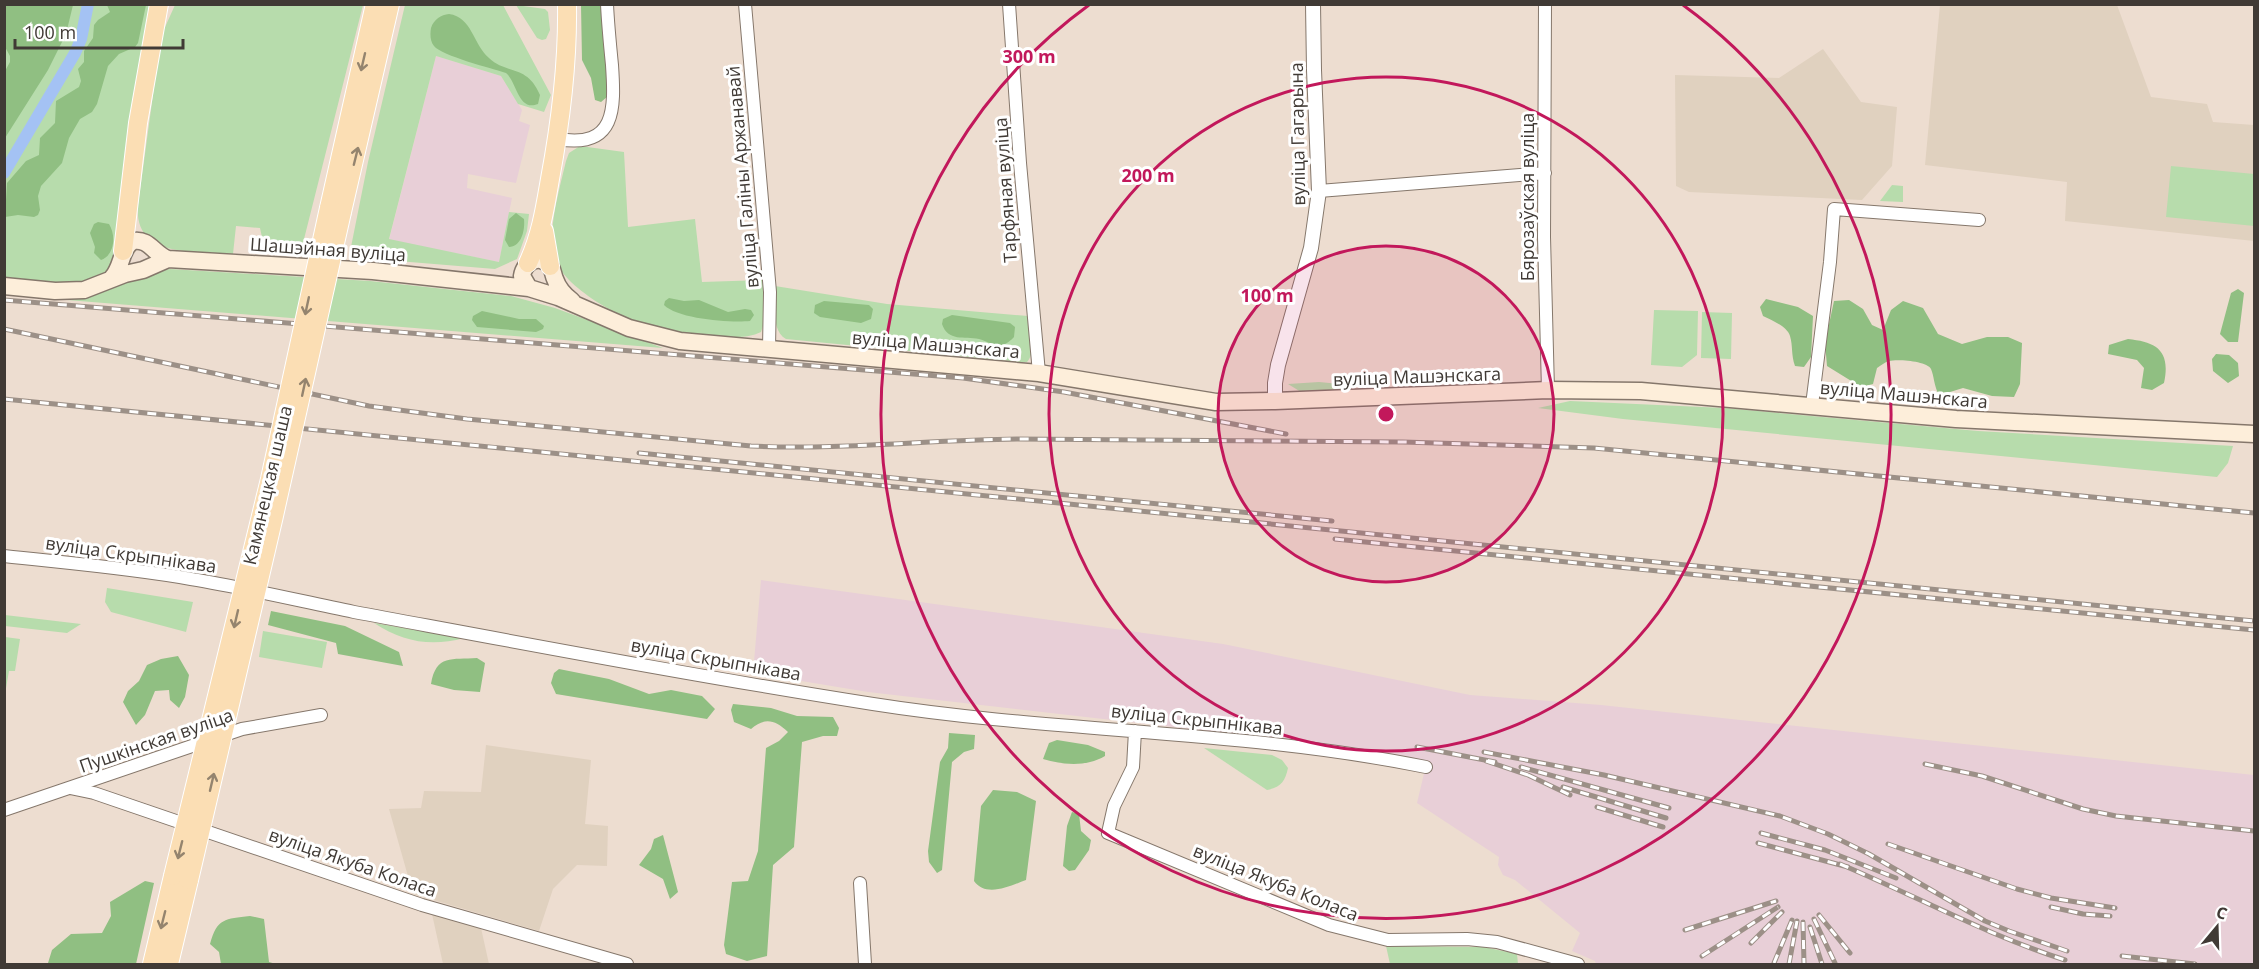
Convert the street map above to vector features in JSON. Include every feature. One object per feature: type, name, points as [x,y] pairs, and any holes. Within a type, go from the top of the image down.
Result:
[{"type":"main road","points":[[112,278],[119,271],[128,227],[138,123],[159,4]]},
{"type":"main road","name":"Камянецкая шаша","points":[[335,210],[375,4]]},
{"type":"main road","name":"Камянецкая шаша","points":[[169,964],[181,878],[270,479],[335,210],[390,4]]},
{"type":"main road","points":[[544,220],[545,245],[551,270],[550,284],[533,289],[523,280],[544,220],[558,139],[566,81],[567,4]]},
{"type":"main road","points":[[128,227],[146,244],[168,259]]},
{"type":"main road","points":[[129,243],[146,244],[153,260],[143,270],[129,268],[124,261],[123,254],[129,243]]},
{"type":"main road","name":"Шашэйная вуліца","points":[[4,286],[74,291],[93,288],[112,278],[143,270],[168,259],[373,271],[486,282]]},
{"type":"main road","points":[[486,282],[507,280],[537,260],[551,270]]},
{"type":"main road","name":"вуліца Машэнскага","points":[[551,270],[566,297],[588,311]]},
{"type":"main road","name":"вуліца Машэнскага","points":[[486,282],[533,289],[629,328],[666,339],[1039,373],[1216,402],[1548,390],[1675,393],[2023,423],[2254,434]]},
{"type":"main road","name":"Камянецкая шаша","points":[[152,964],[181,878]]},
{"type":"street","points":[[558,139],[586,141],[602,131],[612,115],[614,92],[607,4]]},
{"type":"street","name":"вуліца Галіны Аржанавай","points":[[745,4],[770,292],[769,348]]},
{"type":"street","name":"Тарфяная вуліца","points":[[1009,4],[1020,163],[1039,373]]},
{"type":"street","name":"вуліца Гагарына","points":[[1275,401],[1278,365],[1311,248],[1320,191],[1313,4]]},
{"type":"street","name":"Бярозаўская вуліца","points":[[1545,4],[1548,390]]},
{"type":"street","points":[[1320,191],[1545,173]]},
{"type":"street","points":[[1812,405],[1830,262],[1834,210],[1979,220]]},
{"type":"street","name":"вуліца Скрыпнікава","points":[[4,556],[113,567],[192,579],[356,612],[730,681],[886,706],[1309,749],[1426,767]]},
{"type":"street","name":"Пушкінская вуліца","points":[[4,810],[242,729],[321,715]]},
{"type":"street","name":"вуліца Якуба Коласа","points":[[1135,730],[1132,772],[1114,806],[1108,832],[1318,921],[1354,933],[1388,940],[1467,939],[1497,942],[1578,964]]},
{"type":"street","name":"вуліца Якуба Коласа","points":[[70,788],[94,793],[422,905],[627,964]]},
{"type":"street","points":[[860,883],[865,964]]},
{"type":"shaded area","points":[[1940,5],[2117,5],[2151,97],[2207,104],[2213,122],[2254,125],[2254,241],[2065,221],[2067,182],[1925,165]]},
{"type":"shaded area","points":[[1823,49],[1861,102],[1897,107],[1892,166],[1862,200],[1689,192],[1676,186],[1675,75],[1779,78]]},
{"type":"shaded area","points":[[436,56],[501,76],[522,110],[519,121],[530,125],[516,183],[468,174],[467,188],[512,198],[499,262],[389,240]]},
{"type":"shaded area","points":[[761,580],[1223,644],[1470,695],[1601,705],[2254,775],[2254,964],[1596,964],[1595,961],[1572,951],[1580,933],[1515,880],[1503,875],[1498,865],[1499,857],[1417,803],[1427,761],[1357,748],[868,692],[753,673]]},
{"type":"shaded area","points":[[486,745],[591,760],[585,824],[608,826],[607,866],[577,865],[553,889],[539,931],[413,894],[389,809],[421,808],[424,791],[481,792]]},
{"type":"shaded area","points":[[432,914],[481,928],[489,964],[443,964]]},
{"type":"green space","points":[[5,4],[73,5],[66,34],[48,70],[5,138],[5,71],[10,62],[10,56],[5,47]]},
{"type":"green space","points":[[4,5],[150,5],[119,245],[109,271],[89,281],[60,284],[5,280]]},
{"type":"green space","points":[[107,5],[146,5],[138,43],[135,47],[119,54],[108,66],[97,104],[92,112],[80,119],[69,138],[62,163],[41,186],[38,196],[40,210],[38,215],[5,217],[7,183],[26,161],[39,155],[40,138],[55,123],[56,101],[79,87],[81,81],[78,69],[84,62],[84,51],[93,38],[94,25],[110,12]]},
{"type":"green space","points":[[175,5],[363,5],[302,247],[263,242],[260,228],[236,226],[233,254],[170,249],[156,243],[146,235],[139,222],[138,205],[161,36]]},
{"type":"green space","points":[[405,5],[503,5],[551,95],[544,112],[518,104],[501,76],[436,56],[389,239],[499,262],[509,212],[529,214],[527,231],[517,259],[495,269],[349,257],[368,162]]},
{"type":"green space","points":[[516,5],[545,9],[548,12],[550,30],[546,39],[537,38]]},
{"type":"green space","points":[[581,5],[603,5],[609,86],[607,97],[601,102],[595,100],[591,78],[582,60]]},
{"type":"green space","points":[[449,14],[463,20],[489,58],[503,67],[523,74],[535,85],[540,95],[538,104],[526,104],[506,73],[456,58],[434,46],[431,37],[432,25],[438,18]]},
{"type":"green space","points":[[580,146],[624,152],[628,227],[695,219],[702,282],[763,280],[765,320],[761,332],[745,337],[733,337],[676,334],[652,329],[611,310],[581,291],[569,280],[554,257],[552,235],[555,209],[566,161],[569,153]]},
{"type":"green space","points":[[2171,166],[2254,174],[2254,226],[2166,217]]},
{"type":"green space","points":[[1892,185],[1903,186],[1903,202],[1880,201]]},
{"type":"green space","points":[[516,213],[524,219],[524,228],[520,241],[509,247],[505,240],[509,219]]},
{"type":"green space","points":[[98,222],[109,224],[113,234],[112,249],[101,260],[94,253],[95,247],[90,233],[94,224]]},
{"type":"green space","points":[[170,269],[370,281],[511,296],[555,308],[663,348],[5,295],[4,293],[85,298],[130,278]]},
{"type":"green space","points":[[775,286],[887,304],[1028,316],[1032,352],[1027,362],[1021,362],[786,339],[781,335],[776,322]]},
{"type":"green space","points":[[2238,289],[2244,293],[2238,342],[2228,342],[2220,334],[2231,293]]},
{"type":"green space","points":[[669,298],[684,301],[699,300],[728,312],[751,310],[754,315],[750,321],[718,321],[692,317],[671,310],[664,305]]},
{"type":"green space","points":[[1766,299],[1798,307],[1813,316],[1811,357],[1804,367],[1795,366],[1791,340],[1786,329],[1763,316],[1760,307]]},
{"type":"green space","points":[[1849,300],[1863,309],[1872,325],[1883,330],[1891,310],[1903,301],[1923,308],[1938,334],[1962,344],[1987,337],[2008,337],[2022,343],[2020,384],[2014,397],[1992,396],[1963,388],[1938,393],[1928,366],[1918,362],[1893,360],[1877,368],[1873,384],[1861,387],[1827,366],[1825,343],[1834,301]]},
{"type":"green space","points":[[824,301],[869,305],[873,309],[871,319],[861,323],[820,317],[814,313],[815,305]]},
{"type":"green space","points":[[1654,310],[1698,311],[1697,355],[1682,367],[1651,365]]},
{"type":"green space","points":[[482,311],[519,319],[536,319],[544,326],[536,332],[477,327],[472,320],[473,316]]},
{"type":"green space","points":[[1702,312],[1732,313],[1731,359],[1701,358]]},
{"type":"green space","points":[[952,315],[1010,323],[1015,327],[1014,337],[1006,344],[993,345],[979,339],[952,336],[942,324],[943,319]]},
{"type":"green space","points":[[2128,339],[2146,342],[2159,350],[2165,363],[2164,383],[2152,390],[2141,388],[2144,368],[2137,360],[2108,354],[2109,345]]},
{"type":"green space","points":[[2216,354],[2229,355],[2238,363],[2239,376],[2228,383],[2213,371],[2212,359]]},
{"type":"green space","points":[[1319,382],[1361,386],[1332,391],[1301,392],[1288,384]]},
{"type":"green space","points":[[1570,401],[1724,408],[1978,431],[2233,446],[2228,463],[2217,477],[1623,419],[1538,408]]},
{"type":"green space","points":[[107,588],[193,602],[186,632],[111,612],[105,602]]},
{"type":"green space","points":[[271,611],[345,626],[399,652],[403,666],[338,654],[336,643],[268,625]]},
{"type":"green space","points":[[5,615],[81,624],[67,633],[5,626]]},
{"type":"green space","points":[[374,623],[464,638],[440,642],[418,641],[396,635]]},
{"type":"green space","points":[[263,631],[327,642],[322,668],[259,657]]},
{"type":"green space","points":[[5,637],[20,639],[15,671],[9,671],[5,694]]},
{"type":"green space","points":[[178,656],[189,675],[185,697],[179,708],[170,700],[169,690],[155,691],[145,715],[136,725],[123,702],[128,691],[139,681],[147,665],[161,659]]},
{"type":"green space","points":[[477,658],[485,663],[480,692],[454,690],[431,684],[433,674],[446,660]]},
{"type":"green space","points":[[559,669],[609,679],[649,694],[671,690],[702,696],[715,709],[707,719],[556,694],[551,683],[554,673]]},
{"type":"green space","points":[[733,704],[771,708],[797,716],[833,717],[839,728],[837,736],[823,736],[802,742],[794,847],[773,865],[767,956],[747,961],[726,954],[724,945],[732,882],[748,881],[758,851],[766,748],[779,741],[788,732],[770,722],[761,723],[751,729],[734,722],[731,710]]},
{"type":"green space","points":[[949,733],[975,735],[974,749],[964,752],[952,762],[942,870],[937,873],[929,862],[928,851],[940,762],[948,748]]},
{"type":"green space","points":[[1057,740],[1088,745],[1105,752],[1105,756],[1091,762],[1075,764],[1043,759],[1049,743]]},
{"type":"green space","points":[[1204,748],[1272,755],[1282,760],[1288,768],[1287,773],[1279,785],[1267,790]]},
{"type":"green space","points":[[993,790],[1017,792],[1036,801],[1026,880],[992,890],[979,886],[974,881],[981,806]]},
{"type":"green space","points":[[1072,812],[1079,814],[1081,831],[1091,840],[1089,850],[1075,870],[1069,871],[1063,866],[1067,826]]},
{"type":"green space","points":[[663,835],[678,892],[670,899],[663,879],[639,865],[651,849],[654,839]]},
{"type":"green space","points":[[145,881],[154,883],[136,964],[48,963],[52,950],[71,934],[102,933],[111,916],[110,902]]},
{"type":"green space","points":[[250,916],[264,919],[269,962],[276,964],[221,964],[219,952],[210,944],[216,929],[228,919]]},
{"type":"green space","points":[[1386,946],[1484,947],[1517,954],[1518,964],[1390,964]]},
{"type":"waterway","points":[[4,173],[75,53],[81,39],[88,4]]},
{"type":"railway","points":[[4,300],[963,378],[1064,392],[1286,434]]},
{"type":"railway","points":[[4,329],[369,406],[467,419],[751,446],[817,447],[1017,439],[1403,442],[1594,448],[2254,513]]},
{"type":"railway","points":[[4,399],[2254,621]]},
{"type":"railway","points":[[639,453],[1332,521]]},
{"type":"railway","points":[[1335,539],[2254,630]]},
{"type":"railway","points":[[1417,747],[1495,762]]},
{"type":"railway","points":[[1484,752],[1604,775],[1780,816],[1828,834],[1869,854],[1985,921],[2067,951]]},
{"type":"railway","points":[[1486,761],[1528,775]]},
{"type":"railway","points":[[1925,764],[1982,776],[2083,809],[2116,816],[2254,831]]},
{"type":"railway","points":[[1521,767],[1669,808]]},
{"type":"railway","points":[[1528,775],[1570,795]]},
{"type":"railway","points":[[1563,787],[1666,818]]},
{"type":"railway","points":[[1597,807],[1663,827]]},
{"type":"railway","points":[[1761,833],[1825,850],[1896,878]]},
{"type":"railway","points":[[1758,843],[1848,867]]},
{"type":"railway","points":[[1888,844],[2017,889],[2051,898],[2115,908]]},
{"type":"railway","points":[[1840,864],[2008,939],[2065,960]]},
{"type":"railway","points":[[1685,930],[1776,901]]},
{"type":"railway","points":[[1702,956],[1778,907]]},
{"type":"railway","points":[[2051,907],[2083,914],[2110,916]]},
{"type":"railway","points":[[1751,943],[1782,912]]},
{"type":"railway","points":[[1819,915],[1850,953]]},
{"type":"railway","points":[[1814,919],[1835,963]]},
{"type":"railway","points":[[1774,963],[1792,920]]},
{"type":"railway","points":[[1789,964],[1797,921]]},
{"type":"railway","points":[[1803,922],[1804,964]]},
{"type":"railway","points":[[1810,927],[1822,964]]},
{"type":"railway","points":[[2122,956],[2195,964]]}]
